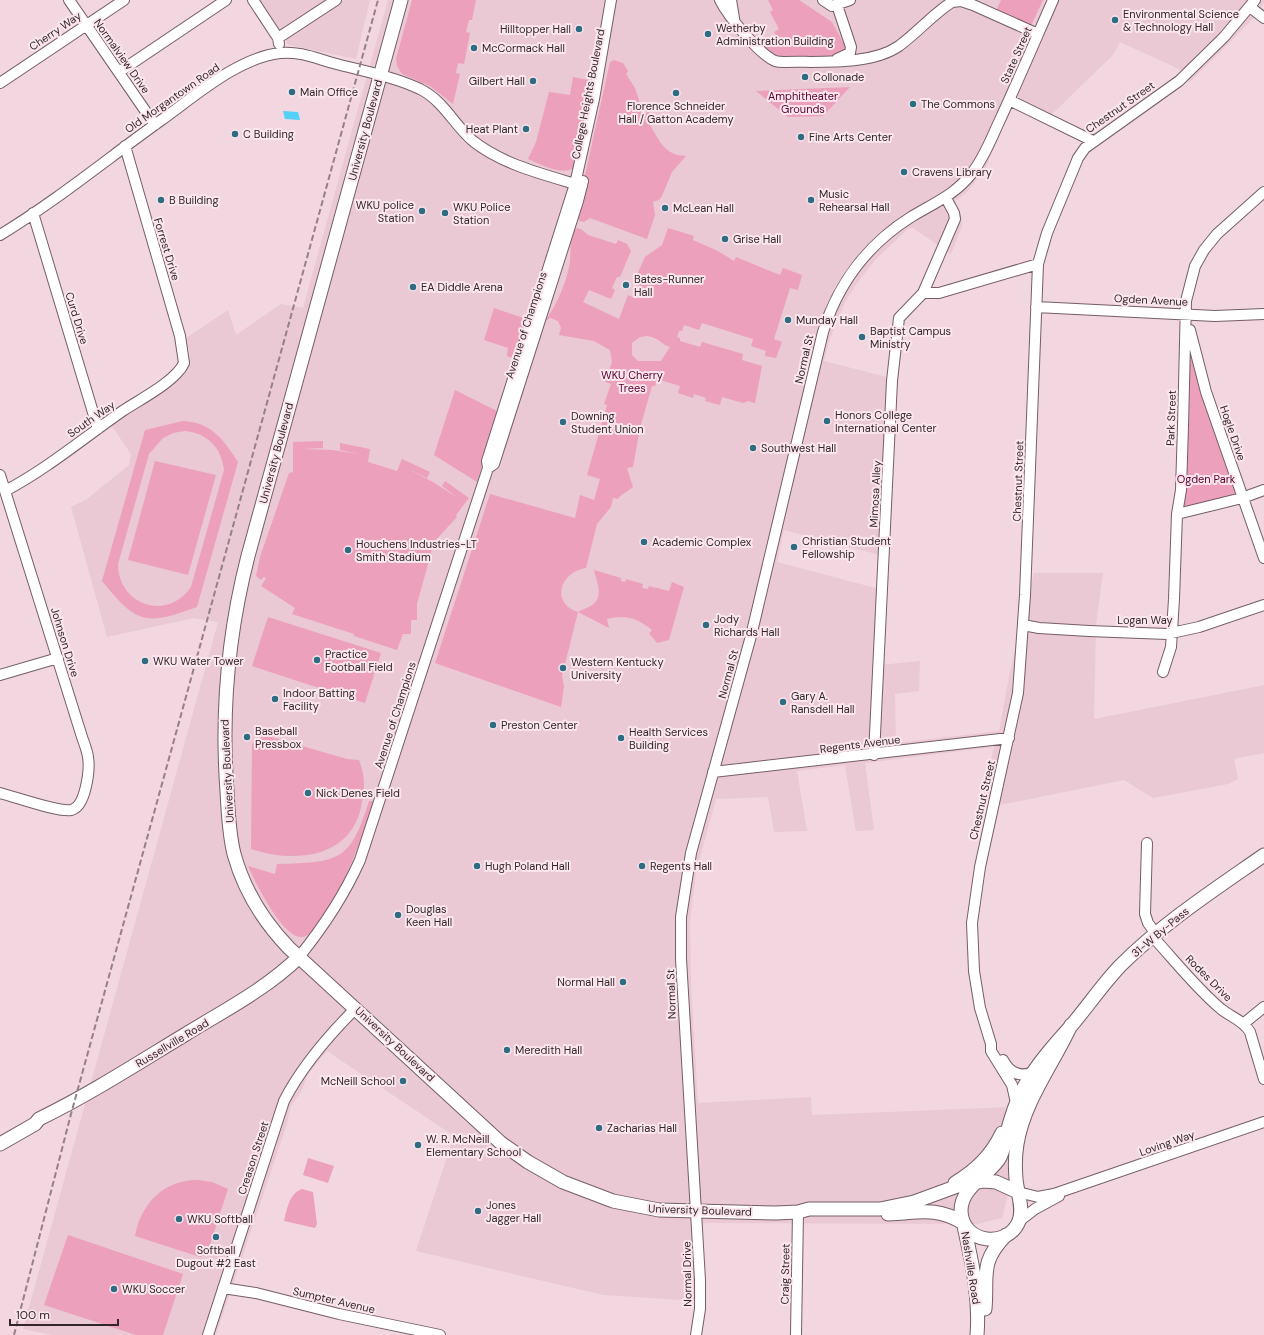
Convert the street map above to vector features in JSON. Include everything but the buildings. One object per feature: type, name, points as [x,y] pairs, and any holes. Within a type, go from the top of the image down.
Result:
[{"type":"main road","name":"University Boulevard","points":[[401,0],[248,556],[234,615],[226,671],[224,711],[225,763],[229,824],[234,854],[243,880],[258,909],[286,945],[491,1134],[534,1166],[563,1182],[613,1201],[653,1209],[697,1212],[798,1212],[817,1216],[936,1212],[948,1214],[964,1224]]},
{"type":"main road","name":"31-W By-Pass","points":[[977,1182],[999,1159],[1003,1152],[1014,1108],[1033,1072],[1056,1041],[1120,967],[1155,935],[1264,855]]},
{"type":"main road","name":"Russellville Road","points":[[0,1144],[35,1124],[39,1119],[103,1085],[246,998],[282,974],[299,957]]},
{"type":"main road","name":"31-W By-Pass","points":[[1018,1192],[1015,1155],[1020,1131],[1051,1062],[1071,1025]]},
{"type":"main road","points":[[940,1192],[971,1172],[990,1155],[1014,1108]]},
{"type":"main road","name":"Russellville Road","points":[[0,1135],[33,1119],[39,1119]]},
{"type":"main road","name":"University Boulevard","points":[[798,1212],[809,1209],[880,1209],[914,1202],[963,1184],[977,1182]]},
{"type":"main road","points":[[977,1182],[996,1182],[1018,1192],[1021,1209],[1018,1222],[1006,1235],[997,1238],[982,1238],[974,1235],[964,1224],[962,1201],[970,1188],[977,1182]]},
{"type":"main road","name":"Nashville Road","points":[[964,1224],[977,1292],[977,1335]]},
{"type":"main road","name":"Nashville Road","points":[[983,1335],[988,1259],[1006,1235]]},
{"type":"street","name":"Normalview Drive","points":[[69,0],[155,125]]},
{"type":"street","name":"Cherry Way","points":[[0,83],[124,0]]},
{"type":"street","points":[[119,72],[226,0]]},
{"type":"street","points":[[253,0],[278,38],[281,53]]},
{"type":"street","points":[[278,38],[336,0]]},
{"type":"street","name":"College Heights Boulevard","points":[[579,185],[611,0]]},
{"type":"street","name":"College Heights Boulevard","points":[[579,185],[593,138],[618,0]]},
{"type":"street","points":[[720,0],[730,16],[766,54],[776,61],[832,61],[874,57],[898,46],[947,5],[957,1],[973,5],[1038,34]]},
{"type":"street","points":[[731,0],[735,20]]},
{"type":"street","points":[[822,0],[832,6],[837,6],[850,0]]},
{"type":"street","name":"State Street","points":[[946,198],[959,188],[973,172],[1009,100],[1053,0]]},
{"type":"street","points":[[1252,4],[1264,18]]},
{"type":"street","name":"Chestnut Street","points":[[1033,1072],[1024,1075],[1013,1072],[1009,1069],[992,1044],[980,1008],[976,987],[972,923],[980,867],[1018,693],[1023,625],[1038,264],[1047,233],[1078,158],[1085,148],[1179,81],[1224,37],[1252,4]]},
{"type":"street","points":[[832,61],[850,53],[851,50],[837,6]]},
{"type":"street","name":"Old Morgantown Road","points":[[0,235],[232,71],[256,60],[281,53],[305,54],[381,75]]},
{"type":"street","points":[[381,75],[416,87],[432,97],[441,104],[465,133],[482,148],[527,168],[579,185]]},
{"type":"street","points":[[1009,100],[1093,141]]},
{"type":"street","name":"Forrest Drive","points":[[125,146],[150,237],[173,310],[185,359]]},
{"type":"street","name":"Avenue of Champions","points":[[299,957],[333,913],[360,860],[488,468],[494,464],[579,185]]},
{"type":"street","name":"Park Street","points":[[1163,672],[1169,653],[1172,633],[1177,514],[1181,490],[1186,301],[1195,266],[1204,250],[1217,234],[1264,192]]},
{"type":"street","name":"Mimosa Alley","points":[[874,755],[893,374],[899,318],[923,293],[955,220],[954,213],[946,198]]},
{"type":"street","name":"Normal St","points":[[697,1212],[684,1029],[681,922],[688,869],[697,827],[751,636],[828,315],[843,284],[875,245],[899,225],[933,203],[946,198]]},
{"type":"street","name":"Curd Drive","points":[[33,213],[98,429]]},
{"type":"street","points":[[923,293],[939,293],[1038,264]]},
{"type":"street","name":"Ogden Avenue","points":[[1036,307],[1238,316],[1264,314]]},
{"type":"street","name":"Hogle Drive","points":[[1186,314],[1206,392],[1264,558]]},
{"type":"street","name":"South Way","points":[[5,491],[168,380],[182,367],[185,359]]},
{"type":"street","name":"Johnson Drive","points":[[0,475],[58,658],[89,763],[87,782],[82,799],[77,807],[68,810],[56,808],[0,793]]},
{"type":"street","points":[[1177,514],[1242,498],[1264,490]]},
{"type":"street","name":"Logan Way","points":[[1023,625],[1038,628],[1089,631],[1172,633],[1199,627],[1264,605]]},
{"type":"street","points":[[0,675],[58,658]]},
{"type":"street","name":"Regents Avenue","points":[[713,772],[874,755],[1009,738]]},
{"type":"street","name":"Rodes Drive","points":[[1147,843],[1145,914],[1147,921],[1155,935],[1202,992],[1243,1024],[1250,1032],[1264,1079]]},
{"type":"street","points":[[1243,1024],[1264,1007]]},
{"type":"street","name":"Creason Street","points":[[208,1335],[284,1101],[309,1060],[356,1008]]},
{"type":"street","name":"Chestnut Street","points":[[992,1044],[991,1051],[1012,1085],[1014,1108]]},
{"type":"street","name":"Loving Way","points":[[1018,1192],[1033,1196],[1045,1196],[1264,1122]]},
{"type":"street","name":"Loving Way","points":[[1018,1222],[1035,1209],[1078,1186]]},
{"type":"street","name":"Normal Drive","points":[[696,1335],[700,1293],[697,1212]]},
{"type":"street","name":"Craig Street","points":[[796,1335],[798,1212]]},
{"type":"street","name":"Sumpter Avenue","points":[[223,1288],[256,1293],[339,1314],[440,1335]]},
{"type":"shaded area","points":[[257,0],[332,0],[279,32]]},
{"type":"shaded area","points":[[344,0],[370,0],[356,59],[289,45],[286,42],[287,39]]},
{"type":"shaded area","name":"Western Kentucky University","points":[[388,0],[1264,0],[1264,3],[1253,19],[1190,82],[1179,69],[1120,42],[1113,55],[1049,117],[1015,101],[985,169],[967,192],[955,201],[961,214],[962,226],[951,254],[913,228],[909,228],[875,260],[846,300],[831,336],[824,361],[890,378],[884,556],[784,530],[777,562],[883,590],[880,665],[920,661],[919,691],[895,694],[896,743],[999,731],[1010,671],[1034,573],[1103,573],[1096,624],[1094,719],[1264,685],[1264,753],[1234,759],[1238,779],[1228,784],[1153,798],[1124,780],[980,809],[994,747],[865,763],[874,830],[856,831],[845,765],[797,771],[807,831],[774,832],[768,797],[716,799],[696,872],[690,921],[691,987],[698,1103],[811,1097],[812,1115],[1036,1106],[1023,1135],[1002,1218],[978,1224],[690,1223],[692,1226],[697,1301],[603,1295],[416,1251],[454,1136],[327,1051],[308,1074],[302,1090],[291,1106],[286,1127],[216,1335],[52,1335],[23,1329],[218,622],[194,618],[107,637],[71,507],[87,499],[129,465],[131,454],[111,425],[177,379],[185,371],[189,363],[190,353],[186,338],[228,310],[236,335],[281,304],[303,308]]},
{"type":"green space","points":[[412,0],[476,0],[472,20],[469,20],[466,32],[470,33],[464,64],[458,63],[456,73],[460,74],[453,104],[430,86],[402,74],[397,66],[396,59]]},
{"type":"green space","points":[[768,0],[799,0],[832,22],[847,49],[829,58],[779,57],[765,47],[767,39],[776,35],[774,32],[779,29],[770,12],[773,10]]},
{"type":"green space","points":[[1001,0],[1043,0],[1030,28],[995,13]]},
{"type":"green space","points":[[614,60],[623,63],[628,71],[626,74],[635,88],[643,113],[649,112],[652,122],[650,125],[660,141],[673,153],[686,156],[672,172],[662,196],[659,200],[653,202],[655,215],[647,239],[590,218],[584,222],[580,221],[576,216],[610,62]]},
{"type":"green space","points":[[573,77],[594,81],[575,167],[564,171],[552,169],[528,159],[536,142],[549,92],[570,95]]},
{"type":"green space","name":"Amphitheater Grounds","points":[[850,87],[823,116],[788,117],[756,91]]},
{"type":"green space","name":"WKU Cherry Trees","points":[[668,228],[694,236],[693,240],[718,251],[734,261],[736,257],[780,275],[783,268],[802,275],[798,290],[790,288],[774,339],[782,342],[776,358],[765,356],[766,351],[751,346],[753,339],[702,323],[699,330],[684,325],[682,331],[679,331],[677,337],[680,338],[680,341],[700,347],[702,342],[743,354],[742,360],[762,366],[755,403],[748,401],[743,403],[722,397],[720,405],[705,401],[706,398],[694,394],[693,398],[678,393],[680,386],[660,380],[659,383],[656,382],[655,386],[652,386],[640,428],[633,467],[627,468],[633,487],[618,499],[613,498],[611,507],[597,524],[586,568],[570,575],[562,588],[561,595],[564,602],[569,608],[578,612],[562,676],[564,686],[561,707],[435,663],[490,494],[575,518],[580,495],[594,500],[600,479],[587,475],[607,405],[604,404],[611,384],[605,382],[612,362],[610,350],[594,341],[559,335],[561,328],[558,321],[550,318],[544,322],[561,293],[567,276],[570,261],[572,229],[581,229],[588,235],[616,244],[618,240],[627,244],[631,251],[620,277],[617,277],[612,288],[615,290],[611,299],[589,290],[583,302],[619,319],[628,295],[637,299],[642,287],[633,283],[645,257],[662,245]],"holes":[[[640,337],[651,337],[670,347],[661,361],[638,361],[632,355],[632,343]]]},
{"type":"green space","points":[[494,308],[529,320],[516,359],[507,356],[508,348],[484,340]]},
{"type":"green space","name":"Ogden Park","points":[[1187,341],[1238,495],[1182,508]]},
{"type":"green space","points":[[455,390],[499,412],[477,482],[434,455]]},
{"type":"green space","points":[[183,421],[193,422],[216,434],[227,446],[238,462],[197,607],[165,617],[153,618],[143,617],[124,606],[102,581],[145,430]],"holes":[[[185,431],[193,432],[206,438],[217,449],[223,462],[224,470],[191,587],[181,598],[169,604],[157,606],[146,604],[135,599],[126,590],[120,578],[118,564],[149,454],[163,438],[173,433]]]},
{"type":"green space","name":"Houchens Industries-LT Smith Stadium","points":[[323,441],[323,448],[302,449],[332,450],[360,454],[340,450],[340,443],[370,449],[368,462],[397,471],[402,459],[430,472],[427,478],[408,469],[433,482],[458,498],[442,486],[445,481],[469,498],[456,515],[457,517],[434,542],[417,604],[417,620],[411,620],[411,634],[403,634],[397,650],[292,614],[295,608],[261,586],[266,578],[264,577],[261,580],[256,576],[260,557],[289,473],[293,472],[293,442]]},
{"type":"green space","points":[[155,461],[216,475],[188,575],[128,560]]},
{"type":"green space","points":[[594,570],[621,578],[621,581],[625,582],[626,579],[643,584],[642,588],[648,589],[649,586],[669,591],[672,582],[684,587],[669,640],[657,643],[649,633],[652,630],[631,618],[619,617],[607,619],[609,628],[578,612],[592,605],[598,598],[599,589]]},
{"type":"green space","name":"Practice Football Field","points":[[268,617],[381,653],[365,703],[252,666]]},
{"type":"green space","name":"Nick Denes Field","points":[[264,735],[347,759],[359,760],[363,776],[364,791],[357,821],[347,835],[335,845],[320,852],[286,856],[268,854],[251,849],[252,744]]},
{"type":"green space","points":[[369,801],[374,801],[355,854],[334,900],[323,919],[312,932],[301,937],[294,935],[278,919],[270,908],[248,866],[275,874],[277,864],[328,860],[339,855],[348,848],[355,837]]},
{"type":"green space","points":[[308,1158],[334,1166],[328,1183],[303,1175]]},
{"type":"green space","name":"WKU Softball","points":[[198,1180],[212,1182],[228,1189],[207,1254],[200,1257],[135,1236],[143,1213],[156,1196],[175,1184]]},
{"type":"green space","points":[[302,1189],[313,1192],[317,1224],[315,1228],[284,1221],[291,1198]]},
{"type":"green space","name":"WKU Soccer","points":[[68,1235],[183,1274],[163,1335],[136,1335],[44,1305]]},
{"type":"water","points":[[283,111],[298,112],[300,120],[285,119]]},
{"type":"railway","points":[[14,1335],[71,1114],[378,0]]},
{"type":"place","name":"Environmental Science & Technology Hall","points":[[1115,20]]},
{"type":"place","name":"Hilltopper Hall","points":[[579,29]]},
{"type":"place","name":"Wetherby Administration Building","points":[[708,34]]},
{"type":"place","name":"McCormack Hall","points":[[474,48]]},
{"type":"place","name":"Collonade","points":[[805,77]]},
{"type":"place","name":"Gilbert Hall","points":[[533,81]]},
{"type":"place","name":"Main Office","points":[[292,92]]},
{"type":"place","name":"Florence Schneider Hall / Gatton Academy","points":[[676,93]]},
{"type":"place","name":"The Commons","points":[[913,104]]},
{"type":"place","name":"Heat Plant","points":[[526,129]]},
{"type":"place","name":"C Building","points":[[235,134]]},
{"type":"place","name":"Fine Arts Center","points":[[801,137]]},
{"type":"place","name":"Cravens Library","points":[[904,172]]},
{"type":"place","name":"B Building","points":[[161,200]]},
{"type":"place","name":"Music Rehearsal Hall","points":[[811,200]]},
{"type":"place","name":"McLean Hall","points":[[665,208]]},
{"type":"place","name":"WKU police Station","points":[[422,211]]},
{"type":"place","name":"WKU Police Station","points":[[445,213]]},
{"type":"place","name":"Grise Hall","points":[[725,239]]},
{"type":"place","name":"Bates-Runner Hall","points":[[626,285]]},
{"type":"place","name":"EA Diddle Arena","points":[[413,287]]},
{"type":"place","name":"Munday Hall","points":[[788,320]]},
{"type":"place","name":"Baptist Campus Ministry","points":[[862,337]]},
{"type":"place","name":"Honors College International Center","points":[[827,421]]},
{"type":"place","name":"Downing Student Union","points":[[563,422]]},
{"type":"place","name":"Southwest Hall","points":[[753,448]]},
{"type":"place","name":"Academic Complex","points":[[644,542]]},
{"type":"place","name":"Christian Student Fellowship","points":[[794,547]]},
{"type":"place","name":"Houchens Industries-LT Smith Stadium","points":[[348,550]]},
{"type":"place","name":"Jody Richards Hall","points":[[706,625]]},
{"type":"place","name":"Practice Football Field","points":[[317,660]]},
{"type":"place","name":"WKU Water Tower","points":[[145,661]]},
{"type":"place","name":"Western Kentucky University","points":[[563,668]]},
{"type":"place","name":"Indoor Batting Facility","points":[[275,699]]},
{"type":"place","name":"Gary A. Ransdell Hall","points":[[783,702]]},
{"type":"place","name":"Preston Center","points":[[493,725]]},
{"type":"place","name":"Baseball Pressbox","points":[[247,737]]},
{"type":"place","name":"Health Services Building","points":[[621,738]]},
{"type":"place","name":"Nick Denes Field","points":[[308,793]]},
{"type":"place","name":"Hugh Poland Hall","points":[[477,866]]},
{"type":"place","name":"Regents Hall","points":[[642,866]]},
{"type":"place","name":"Douglas Keen Hall","points":[[398,915]]},
{"type":"place","name":"Normal Hall","points":[[623,982]]},
{"type":"place","name":"Meredith Hall","points":[[507,1050]]},
{"type":"place","name":"McNeill School","points":[[403,1081]]},
{"type":"place","name":"Zacharias Hall","points":[[599,1128]]},
{"type":"place","name":"W. R. McNeill Elementary School","points":[[418,1145]]},
{"type":"place","name":"Jones Jagger Hall","points":[[478,1211]]},
{"type":"place","name":"WKU Softball","points":[[179,1219]]},
{"type":"place","name":"Softball Dugout #2 East","points":[[216,1237]]},
{"type":"place","name":"WKU Soccer","points":[[114,1289]]}]
